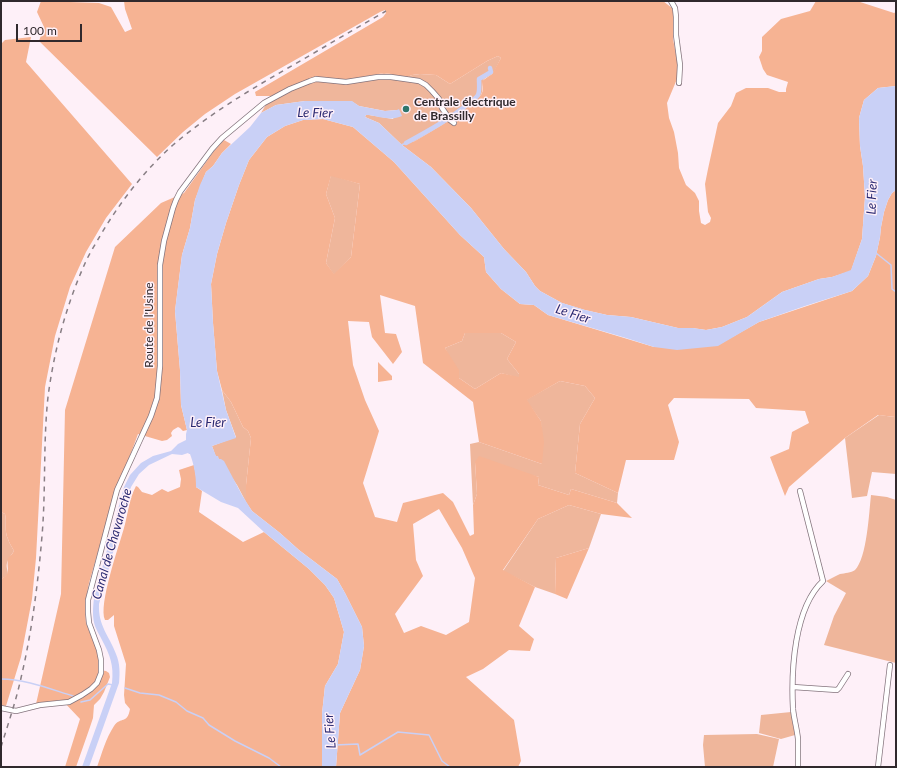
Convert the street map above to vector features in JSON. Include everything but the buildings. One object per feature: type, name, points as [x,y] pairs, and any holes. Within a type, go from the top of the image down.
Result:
[{"type":"street","points":[[671,1],[675,8],[676,18],[676,35],[680,67],[679,83]]},
{"type":"street","name":"Route de l'Usine","points":[[1,708],[16,711],[40,705],[69,702],[91,689],[99,680],[102,669],[102,660],[89,623],[88,600],[117,490],[158,398],[160,366],[159,272],[162,250],[176,200],[180,192],[212,149],[222,138],[264,103],[301,84],[316,79],[346,82],[378,77],[391,77],[419,81],[432,90],[451,120]]},
{"type":"street","points":[[798,767],[798,739],[793,710],[796,643],[806,605],[823,581],[800,491]]},
{"type":"street","points":[[878,767],[890,665]]},
{"type":"street","points":[[793,687],[837,690],[848,674]]},
{"type":"shaded area","points":[[41,1],[99,3],[111,7],[125,32],[132,29],[125,9],[124,1],[663,1],[672,8],[673,12],[673,39],[677,60],[677,79],[667,103],[669,118],[674,132],[679,168],[686,185],[695,193],[699,201],[701,223],[705,225],[710,222],[711,218],[708,212],[705,184],[718,123],[731,106],[736,93],[746,88],[768,88],[779,92],[786,92],[788,82],[767,75],[763,69],[759,57],[762,51],[762,37],[781,19],[810,11],[816,1],[857,1],[894,13],[896,12],[896,86],[878,88],[864,100],[859,118],[865,197],[862,239],[851,271],[832,277],[819,279],[782,292],[747,317],[722,327],[706,330],[678,328],[631,317],[607,315],[585,310],[562,303],[540,291],[526,272],[504,249],[471,208],[431,167],[402,145],[415,141],[457,116],[481,95],[483,90],[482,81],[492,74],[501,58],[498,56],[487,61],[450,84],[436,75],[412,75],[401,80],[396,79],[391,74],[384,73],[346,80],[338,79],[302,83],[271,96],[256,96],[255,92],[383,17],[386,13],[385,10],[235,94],[205,114],[183,132],[157,157],[39,41],[44,27],[37,12]]},
{"type":"shaded area","points":[[31,37],[26,62],[132,184],[106,218],[86,252],[70,287],[55,336],[45,387],[36,558],[32,599],[21,657],[6,706],[1,705],[1,579],[8,573],[8,558],[14,551],[7,536],[5,514],[1,512],[1,44],[5,40]]},
{"type":"shaded area","points":[[498,56],[501,58],[494,71],[483,81],[481,95],[457,116],[415,141],[402,145],[379,123],[365,117],[366,115],[369,115],[393,119],[397,110],[385,111],[359,106],[351,101],[305,101],[276,105],[261,113],[271,96],[317,77],[346,80],[384,73],[391,74],[396,79],[401,80],[412,75],[420,74],[436,75],[450,84],[487,61]]},
{"type":"shaded area","points":[[323,119],[353,127],[394,162],[460,235],[484,257],[486,272],[501,289],[520,304],[534,305],[548,315],[654,347],[718,345],[759,322],[852,291],[868,276],[876,256],[884,212],[888,200],[892,193],[896,190],[896,416],[878,415],[845,438],[789,487],[785,496],[770,457],[789,449],[792,432],[809,423],[805,411],[756,408],[749,399],[674,398],[668,405],[679,442],[674,460],[626,460],[618,493],[575,473],[580,424],[595,398],[585,386],[560,381],[527,400],[541,421],[544,442],[542,464],[479,442],[473,402],[423,363],[415,306],[380,295],[385,333],[396,334],[402,352],[393,364],[372,337],[369,322],[348,321],[353,365],[365,400],[379,431],[363,483],[375,517],[397,522],[403,503],[443,493],[453,502],[470,536],[474,534],[473,505],[477,494],[475,462],[479,456],[539,477],[538,485],[569,495],[571,489],[617,503],[632,518],[601,514],[569,505],[538,519],[503,570],[535,587],[519,626],[534,639],[530,651],[509,650],[483,669],[466,677],[514,720],[521,761],[518,767],[336,767],[340,713],[360,670],[364,646],[362,627],[337,579],[252,511],[246,502],[246,485],[251,438],[248,431],[243,427],[231,402],[222,390],[217,371],[211,284],[217,254],[226,223],[249,160],[267,137],[285,126],[303,120]],"holes":[[[331,176],[360,184],[351,257],[334,274],[326,263],[335,218],[326,194]],[[465,333],[501,333],[516,342],[507,359],[519,374],[519,377],[501,373],[475,389],[459,378],[459,370],[445,348],[462,341]],[[439,509],[462,548],[475,578],[469,622],[446,635],[421,626],[404,633],[395,614],[423,576],[416,560],[413,524]]]},
{"type":"shaded area","points":[[224,140],[231,144],[222,153],[213,166],[206,172],[195,200],[190,228],[182,255],[175,311],[180,370],[181,405],[187,430],[183,431],[178,427],[171,433],[172,436],[167,440],[162,441],[138,434],[123,472],[113,500],[89,583],[85,611],[86,623],[95,645],[100,670],[109,673],[110,677],[100,699],[94,705],[93,718],[76,767],[65,767],[80,719],[62,700],[36,704],[61,594],[65,410],[115,247],[161,203],[184,193],[214,151]]},
{"type":"shaded area","points":[[331,175],[360,184],[351,257],[334,275],[326,263],[335,218],[326,194]]},
{"type":"shaded area","points":[[465,333],[501,333],[516,342],[507,359],[519,374],[519,378],[501,373],[475,389],[459,378],[445,348],[462,341]]},
{"type":"shaded area","points":[[378,362],[392,376],[392,380],[378,382]]},
{"type":"shaded area","points":[[560,381],[585,386],[595,398],[580,424],[575,473],[618,493],[617,503],[571,489],[569,495],[538,485],[539,477],[475,462],[477,494],[473,505],[470,444],[479,442],[542,464],[541,421],[526,400]]},
{"type":"shaded area","points":[[222,390],[231,402],[243,427],[248,431],[251,438],[246,485],[246,502],[237,485],[216,457],[212,446],[236,437],[226,410]]},
{"type":"shaded area","points":[[879,415],[896,416],[896,474],[872,472],[867,496],[852,498],[845,438]]},
{"type":"shaded area","points":[[194,465],[196,487],[202,491],[199,512],[243,542],[264,532],[309,569],[325,585],[334,598],[344,632],[338,664],[325,686],[322,714],[322,767],[97,767],[111,731],[119,721],[127,717],[130,709],[125,703],[124,695],[126,664],[114,626],[114,615],[108,620],[105,620],[104,602],[132,496],[136,486],[142,492],[152,495],[162,489],[168,492],[180,487],[181,479],[179,470]]},
{"type":"shaded area","points":[[871,495],[896,500],[896,663],[824,645],[834,616],[846,593],[826,581],[840,574],[855,570],[859,564],[867,535]]},
{"type":"shaded area","points":[[569,505],[601,514],[589,548],[556,558],[555,594],[535,587],[503,571],[538,519]]},
{"type":"shaded area","points":[[1,512],[5,514],[7,536],[14,551],[7,563],[8,574],[1,579]]},
{"type":"shaded area","points":[[589,548],[567,599],[555,594],[556,558]]},
{"type":"shaded area","points":[[791,712],[795,735],[781,739],[759,733],[761,715]]},
{"type":"shaded area","points":[[757,734],[779,739],[773,767],[705,767],[703,745],[704,735]]},
{"type":"water","name":"Le Fier","points":[[896,86],[896,190],[892,193],[888,200],[884,212],[876,256],[868,276],[852,291],[759,322],[718,346],[677,350],[654,347],[548,315],[534,305],[520,304],[501,289],[486,272],[484,257],[460,235],[394,162],[353,127],[323,119],[303,120],[285,126],[267,137],[249,160],[239,185],[217,254],[211,284],[217,371],[226,410],[236,438],[212,446],[216,456],[224,461],[252,511],[337,579],[362,627],[364,646],[360,670],[340,713],[336,767],[322,767],[322,714],[325,686],[338,664],[344,632],[334,598],[325,585],[309,569],[264,532],[238,508],[221,502],[196,487],[194,466],[190,454],[188,453],[182,455],[172,454],[149,465],[139,474],[131,487],[99,604],[100,618],[104,630],[117,657],[120,672],[119,683],[89,767],[82,767],[112,683],[111,660],[95,626],[93,619],[93,608],[94,598],[124,487],[130,475],[141,463],[153,456],[171,451],[178,444],[186,440],[187,430],[181,405],[180,370],[175,311],[182,255],[190,228],[195,200],[206,172],[213,166],[222,153],[250,127],[261,113],[276,105],[305,101],[352,101],[359,106],[385,111],[399,109],[402,116],[386,118],[366,115],[365,117],[379,123],[402,145],[431,167],[471,208],[504,249],[526,272],[540,291],[562,303],[585,310],[607,315],[631,317],[678,328],[706,330],[722,327],[747,317],[782,292],[851,270],[862,239],[865,197],[859,118],[864,100],[878,88]]},
{"type":"waterway","points":[[406,143],[447,120],[475,98],[479,93],[479,79],[491,72],[490,68]]},
{"type":"waterway","points":[[401,145],[406,143]]},
{"type":"waterway","points":[[876,253],[891,265],[892,289],[896,292]]},
{"type":"waterway","points":[[1,679],[10,679],[28,683],[73,696]]},
{"type":"waterway","points":[[81,702],[90,700],[108,684],[113,685]]},
{"type":"waterway","points":[[125,688],[140,693],[159,695],[176,702],[187,711],[203,718],[209,725],[235,741],[269,758],[281,767]]},
{"type":"waterway","points":[[335,745],[358,744],[360,755],[398,732],[429,735],[442,761],[450,767]]},
{"type":"railway","points":[[1,747],[19,687],[25,660],[39,571],[44,501],[48,397],[54,362],[67,309],[89,256],[108,223],[142,176],[162,155],[186,134],[243,95],[386,11]]},
{"type":"place","name":"Centrale électrique de Brassilly","points":[[406,109]]},
{"type":"water label","name":"Canal de Chavaroche","points":[[112,544]]}]
